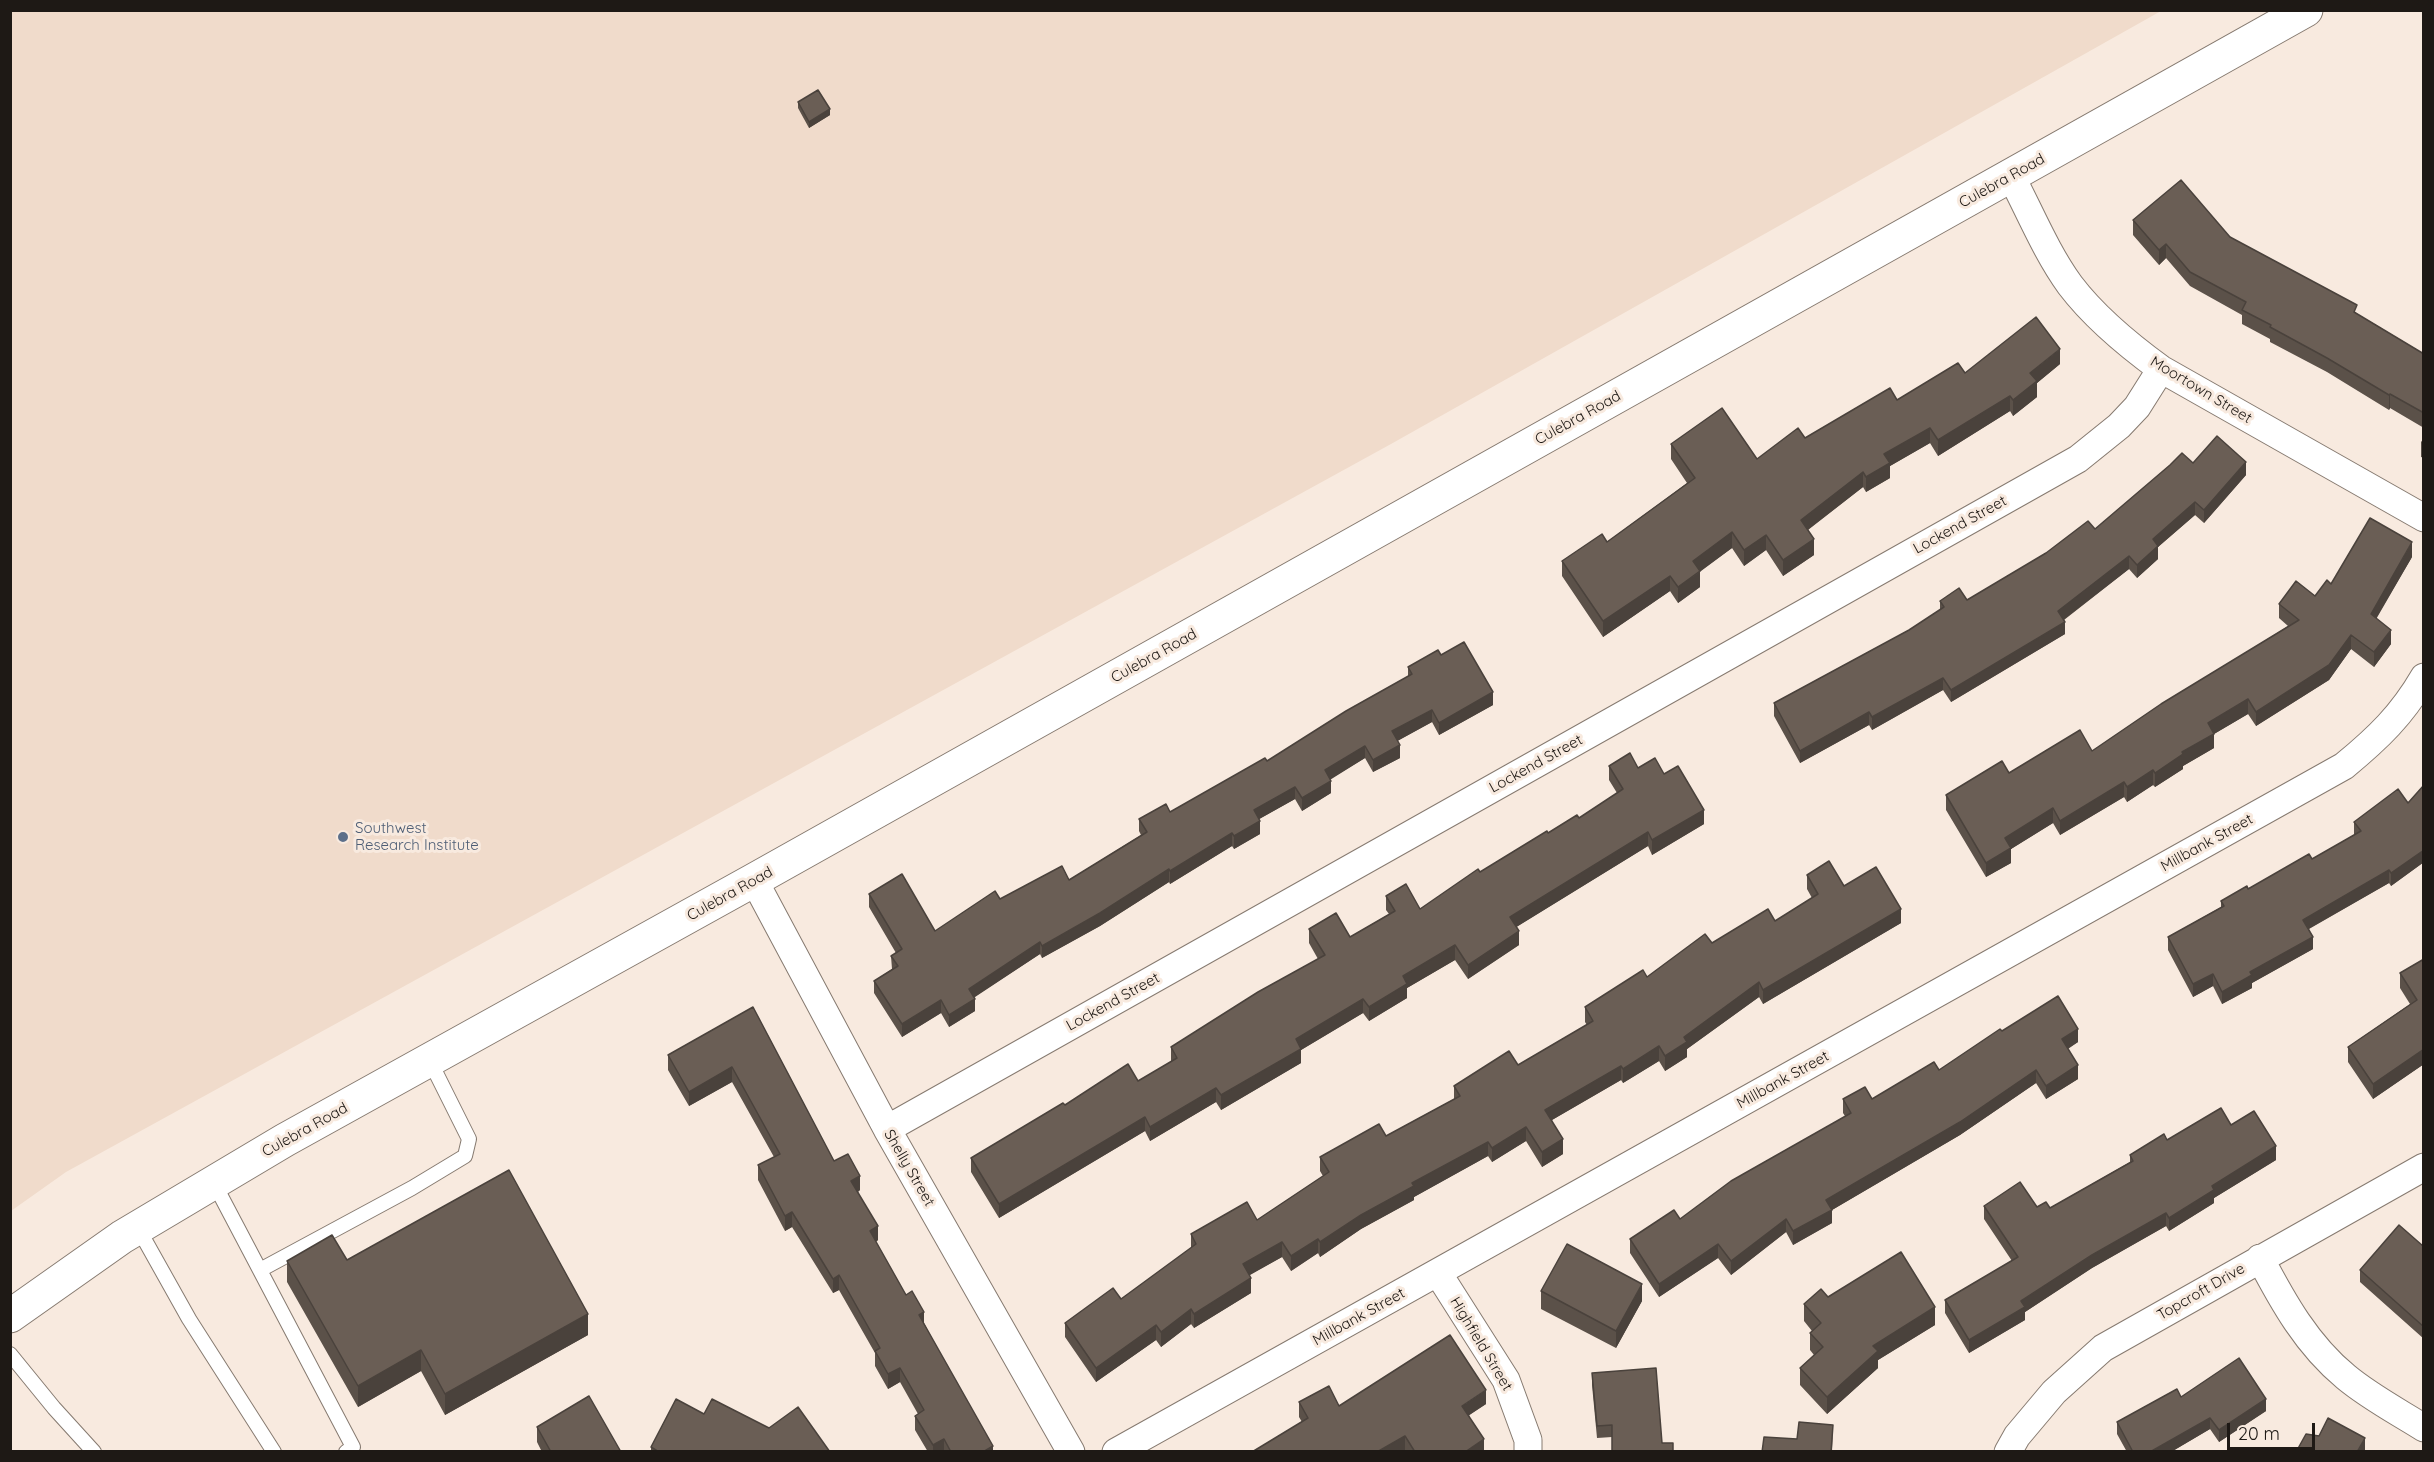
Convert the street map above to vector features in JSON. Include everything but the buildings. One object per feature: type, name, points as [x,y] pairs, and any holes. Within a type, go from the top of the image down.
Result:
[{"type":"main road","name":"Culebra Road","points":[[10,1316],[138,1227],[285,1140],[754,880],[2306,10]]},
{"type":"street","name":"Moortown Street","points":[[2011,176],[2070,285],[2130,346],[2161,369],[2424,518]]},
{"type":"street","name":"Lockend Street","points":[[887,1129],[2078,459],[2119,426],[2131,413],[2161,369]]},
{"type":"street","name":"Millbank Street","points":[[1116,1452],[2344,766],[2383,734],[2414,694],[2424,677]]},
{"type":"street","name":"Shelly Street","points":[[754,880],[887,1129],[1071,1452]]},
{"type":"street","name":"Topcroft Drive","points":[[2008,1452],[2017,1436],[2055,1392],[2103,1348],[2424,1167]]},
{"type":"street","points":[[2260,1258],[2284,1304],[2318,1350],[2360,1387],[2424,1428]]},
{"type":"street","name":"Highfield Street","points":[[1438,1273],[1506,1380],[1528,1440],[1528,1452]]},
{"type":"lane","points":[[260,1270],[412,1188],[465,1156],[469,1139],[430,1060]]},
{"type":"lane","points":[[214,1183],[353,1447],[346,1452]]},
{"type":"lane","points":[[138,1227],[189,1319],[274,1452]]},
{"type":"lane","points":[[10,1354],[94,1452]]},
{"type":"shaded area","name":"Southwest Research Institute","points":[[11,11],[2161,11],[1391,444],[66,1172],[11,1211]]},
{"type":"place","name":"Southwest Research Institute","points":[[343,837]]}]
